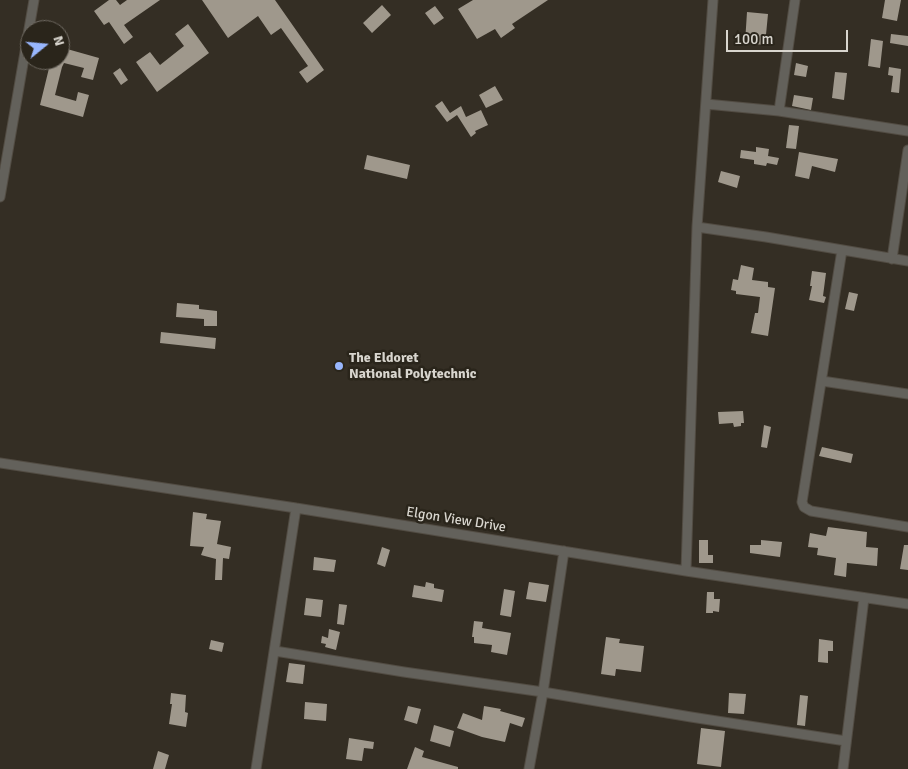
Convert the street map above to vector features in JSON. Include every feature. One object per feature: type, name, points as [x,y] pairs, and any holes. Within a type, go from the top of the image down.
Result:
[{"type":"street","points":[[0,197],[4,148],[34,0]]},
{"type":"street","points":[[686,571],[700,162],[713,0]]},
{"type":"street","points":[[779,111],[795,0]]},
{"type":"street","points":[[706,104],[779,111],[908,131]]},
{"type":"street","points":[[892,259],[908,150]]},
{"type":"street","points":[[697,227],[908,261]]},
{"type":"street","points":[[842,250],[803,496],[804,506],[811,511],[908,527]]},
{"type":"street","points":[[822,381],[908,394]]},
{"type":"street","name":"Elgon View Drive","points":[[0,463],[908,604]]},
{"type":"street","points":[[256,769],[296,508]]},
{"type":"street","points":[[529,769],[543,692],[564,551]]},
{"type":"street","points":[[843,769],[864,598]]},
{"type":"street","points":[[275,651],[846,741]]},
{"type":"building","points":[[109,0],[116,0],[120,5],[127,0],[160,0],[124,25],[133,37],[124,44],[109,22],[104,25],[94,11]]},
{"type":"building","points":[[202,0],[275,0],[324,70],[307,83],[299,72],[308,66],[281,28],[271,35],[258,16],[228,38]]},
{"type":"building","points":[[473,0],[548,0],[512,24],[515,28],[501,38],[495,29],[477,39],[458,9]]},
{"type":"building","points":[[885,0],[901,0],[897,21],[882,18]]},
{"type":"building","points":[[382,5],[391,15],[372,33],[363,23]]},
{"type":"building","points":[[435,6],[444,18],[434,25],[425,13]]},
{"type":"building","points":[[747,12],[768,14],[765,45],[745,43]]},
{"type":"building","points":[[188,24],[209,53],[157,92],[136,62],[150,52],[160,65],[184,46],[175,34]]},
{"type":"building","points":[[891,34],[908,36],[908,46],[890,43]]},
{"type":"building","points":[[871,39],[883,41],[880,68],[868,66]]},
{"type":"building","points":[[70,50],[99,58],[93,80],[81,77],[84,68],[70,64]]},
{"type":"building","points":[[796,63],[808,66],[806,77],[794,75]]},
{"type":"building","points":[[889,67],[901,69],[899,93],[891,92],[893,76],[888,75]]},
{"type":"building","points":[[120,68],[128,80],[121,85],[113,73]]},
{"type":"building","points":[[49,70],[61,70],[55,95],[76,101],[78,92],[89,95],[83,117],[40,105]]},
{"type":"building","points":[[835,72],[847,73],[844,100],[832,98]]},
{"type":"building","points":[[495,86],[503,100],[486,108],[479,95]]},
{"type":"building","points":[[794,95],[813,98],[811,110],[792,106]]},
{"type":"building","points":[[442,101],[450,113],[461,106],[466,117],[481,110],[488,125],[475,131],[476,133],[471,137],[457,115],[447,122],[435,106]]},
{"type":"building","points":[[789,125],[799,126],[796,149],[786,148]]},
{"type":"building","points":[[756,147],[769,149],[768,156],[779,158],[777,165],[767,163],[766,166],[754,164],[754,160],[740,158],[741,150],[756,152]]},
{"type":"building","points":[[799,152],[838,159],[835,172],[812,166],[809,179],[795,176]]},
{"type":"building","points":[[367,155],[410,165],[407,179],[364,169]]},
{"type":"building","points":[[721,171],[740,176],[737,188],[718,182]]},
{"type":"building","points":[[741,265],[754,268],[752,280],[768,282],[768,287],[775,288],[768,336],[751,333],[755,313],[758,313],[760,297],[736,294],[736,291],[731,290],[733,279],[738,280]]},
{"type":"building","points":[[812,271],[826,273],[823,296],[826,297],[824,303],[809,300],[812,286],[810,286]]},
{"type":"building","points":[[849,292],[858,294],[854,311],[845,309]]},
{"type":"building","points":[[177,303],[199,305],[199,309],[217,311],[217,326],[204,326],[204,319],[176,317]]},
{"type":"building","points":[[161,332],[216,338],[215,349],[160,343]]},
{"type":"building","points":[[743,411],[744,423],[741,423],[741,426],[734,427],[733,423],[719,424],[718,412]]},
{"type":"building","points":[[764,425],[771,427],[767,448],[761,447]]},
{"type":"building","points":[[822,447],[853,454],[851,463],[819,456]]},
{"type":"building","points":[[193,512],[207,514],[206,519],[221,521],[217,544],[231,547],[229,559],[223,558],[222,580],[215,580],[216,559],[201,555],[204,547],[190,546]]},
{"type":"building","points":[[828,527],[867,532],[866,547],[878,548],[877,566],[847,563],[846,577],[834,575],[836,558],[817,555],[818,548],[808,547],[810,533],[826,536]]},
{"type":"building","points":[[699,540],[708,540],[708,555],[713,555],[713,563],[699,563]]},
{"type":"building","points":[[761,540],[782,542],[780,557],[750,553],[750,545],[761,545]]},
{"type":"building","points":[[904,545],[908,545],[908,570],[900,569]]},
{"type":"building","points":[[382,547],[390,550],[385,567],[377,564]]},
{"type":"building","points":[[314,557],[336,560],[334,572],[313,570]]},
{"type":"building","points":[[426,582],[434,584],[434,588],[444,590],[442,602],[412,597],[414,585],[425,587]]},
{"type":"building","points":[[529,582],[549,585],[546,602],[526,599]]},
{"type":"building","points":[[504,589],[515,591],[511,617],[500,615]]},
{"type":"building","points":[[707,592],[714,592],[714,599],[720,599],[719,612],[706,613]]},
{"type":"building","points":[[306,598],[323,600],[321,617],[304,615]]},
{"type":"building","points":[[339,604],[347,605],[344,625],[337,624]]},
{"type":"building","points":[[474,621],[483,622],[482,628],[511,633],[507,655],[491,652],[492,645],[474,643],[474,637],[472,637]]},
{"type":"building","points":[[329,629],[340,632],[336,650],[325,647],[326,644],[321,643],[322,636],[328,638]]},
{"type":"building","points":[[606,637],[620,639],[619,643],[644,646],[641,672],[616,669],[615,676],[601,674]]},
{"type":"building","points":[[819,639],[833,641],[833,651],[828,651],[828,663],[818,662]]},
{"type":"building","points":[[211,640],[224,643],[222,652],[209,649]]},
{"type":"building","points":[[289,663],[305,665],[303,684],[286,682]]},
{"type":"building","points":[[171,693],[186,695],[185,712],[188,713],[186,727],[169,724],[172,704],[170,704]]},
{"type":"building","points":[[729,693],[746,694],[744,714],[728,713]]},
{"type":"building","points":[[800,695],[808,696],[805,726],[797,725]]},
{"type":"building","points":[[305,702],[327,704],[326,721],[304,719]]},
{"type":"building","points":[[408,706],[421,709],[417,724],[404,720]]},
{"type":"building","points":[[484,706],[501,709],[500,711],[525,718],[522,727],[510,723],[505,742],[482,737],[457,728],[463,713],[482,720]]},
{"type":"building","points":[[434,725],[454,731],[450,747],[430,741]]},
{"type":"building","points":[[701,728],[725,731],[721,767],[697,764]]},
{"type":"building","points":[[349,738],[374,742],[373,749],[364,748],[362,761],[346,759]]},
{"type":"building","points":[[415,747],[424,751],[422,757],[458,767],[458,769],[407,769]]},
{"type":"building","points":[[158,751],[169,755],[165,769],[153,769]]},
{"type":"place","name":"The Eldoret National Polytechnic","points":[[339,366]]}]
